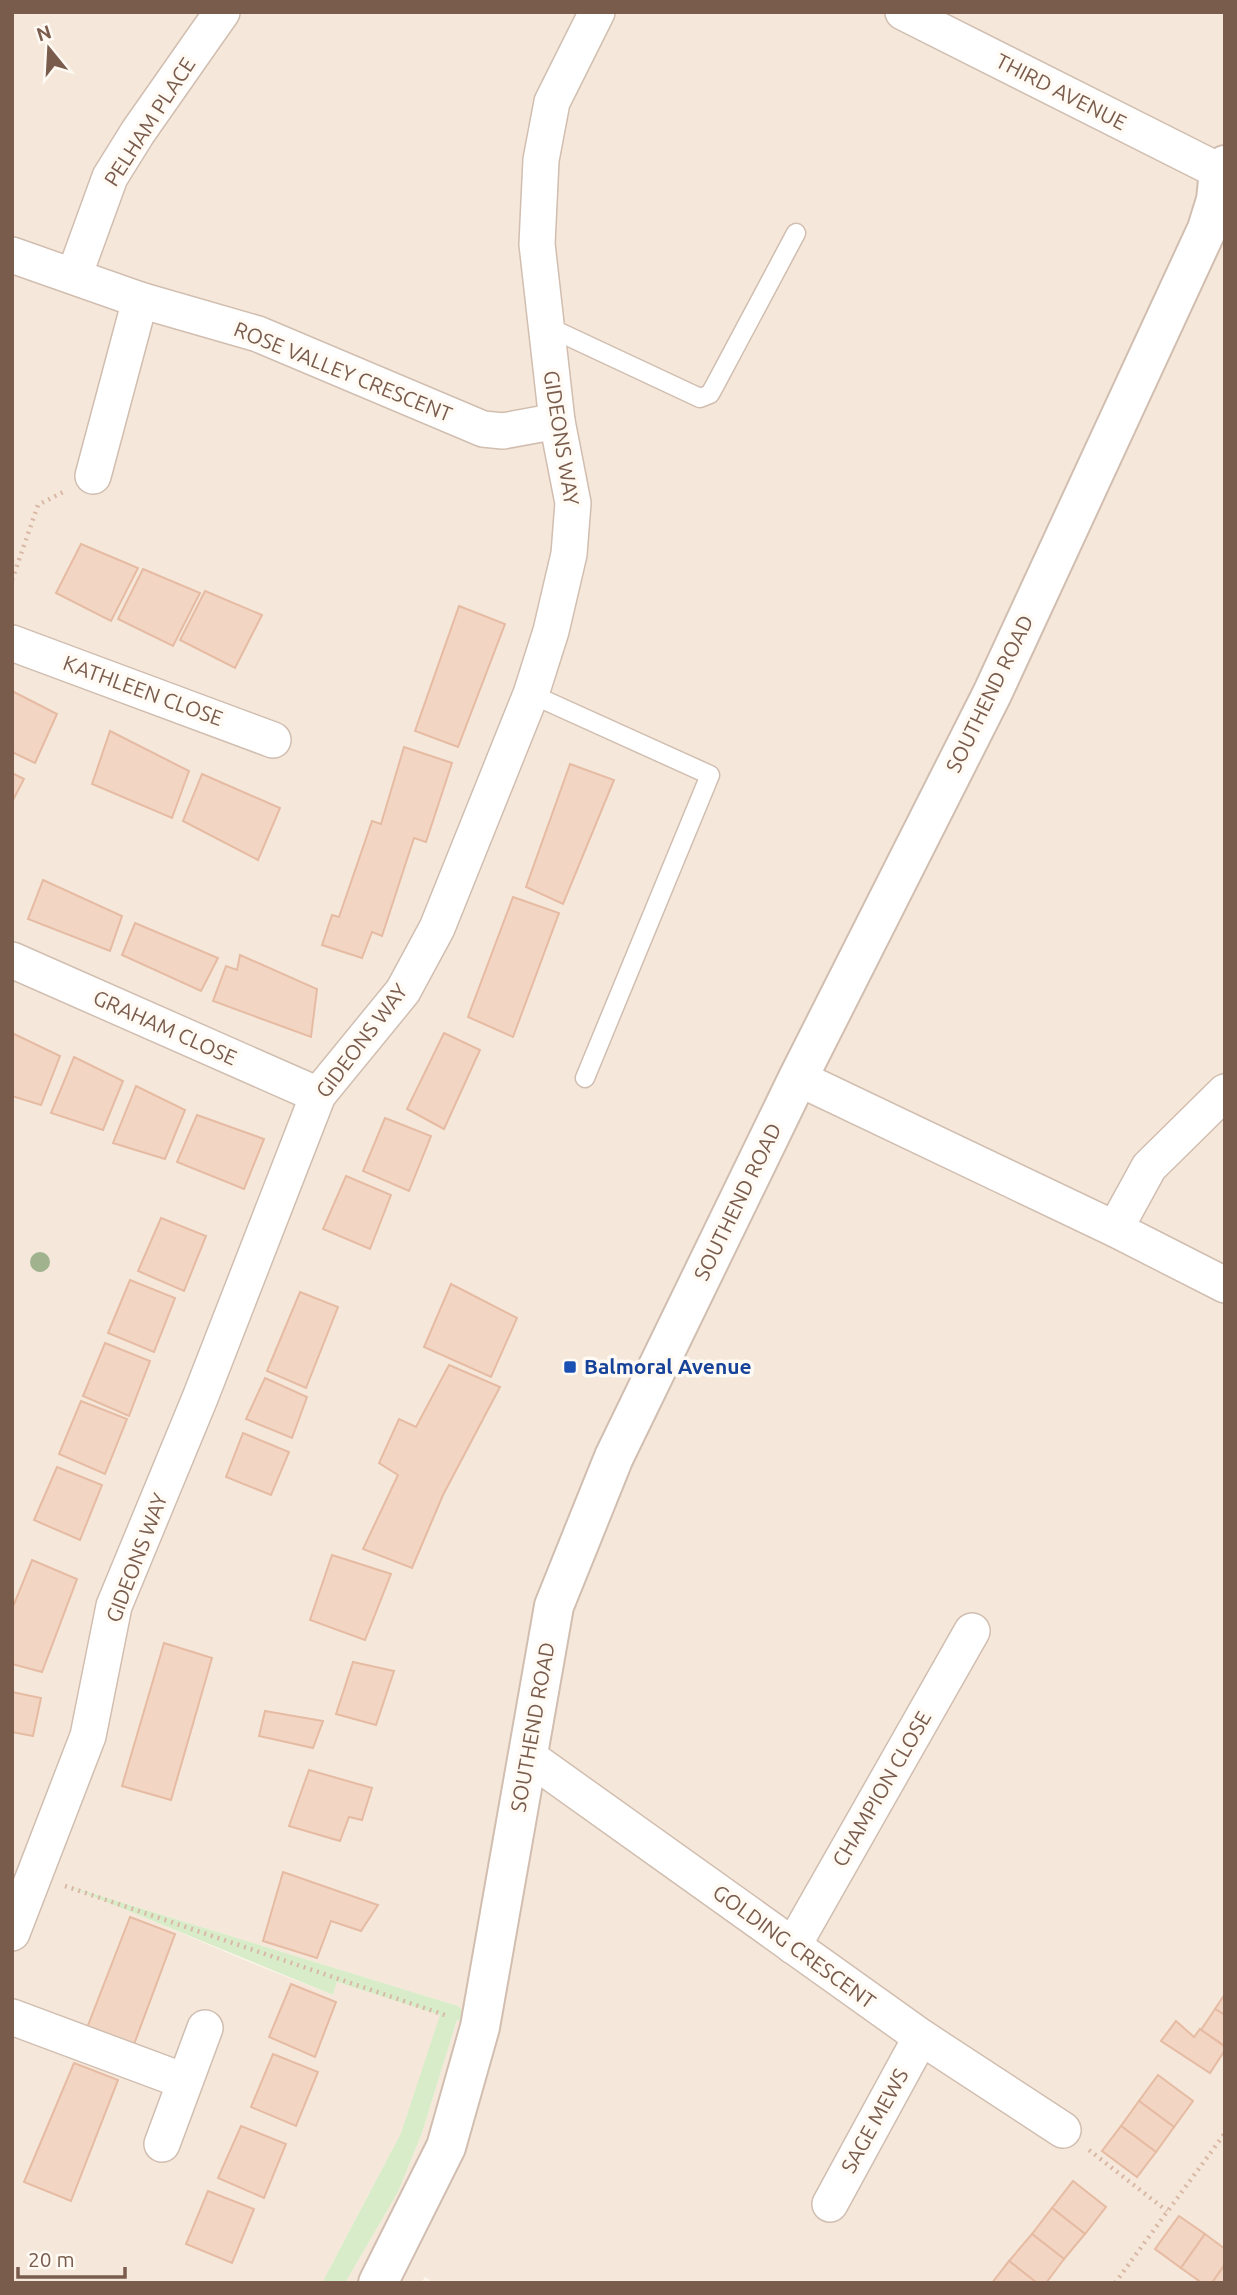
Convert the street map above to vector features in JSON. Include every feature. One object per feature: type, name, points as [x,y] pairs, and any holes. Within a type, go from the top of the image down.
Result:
[{"type":"street","name":"PELHAM PLACE","points":[[74,276],[110,177],[138,132],[222,12]]},
{"type":"street","name":"GIDEONS WAY","points":[[12,1933],[88,1736],[114,1606],[200,1398],[318,1095],[403,990],[437,928],[531,694],[551,631],[569,554],[573,503],[557,421],[544,325],[537,244],[541,160],[552,102],[597,12]]},
{"type":"street","name":"THIRD AVENUE","points":[[903,12],[1222,168]]},
{"type":"street","name":"SOUTHEND ROAD","points":[[378,2283],[446,2147],[480,2027],[554,1606],[614,1457],[798,1078],[1003,669],[1208,229],[1222,168]]},
{"type":"street","name":"ROSE VALLEY CRESCENT","points":[[12,255],[140,300],[258,334],[483,429],[503,431],[557,421]]},
{"type":"street","points":[[93,476],[140,300]]},
{"type":"street","name":"KATHLEEN CLOSE","points":[[12,643],[273,740]]},
{"type":"street","name":"GRAHAM CLOSE","points":[[12,960],[318,1095]]},
{"type":"street","points":[[798,1078],[1115,1229],[1225,1285]]},
{"type":"street","points":[[1115,1229],[1149,1167],[1225,1092]]},
{"type":"street","name":"CHAMPION CLOSE","points":[[793,1946],[972,1631]]},
{"type":"street","name":"GOLDING CRESCENT","points":[[529,1757],[921,2037],[1063,2130]]},
{"type":"street","points":[[12,2017],[184,2081]]},
{"type":"street","points":[[162,2144],[205,2028]]},
{"type":"street","name":"SAGE MEWS","points":[[830,2204],[921,2037]]},
{"type":"lane","points":[[544,325],[700,398],[710,394],[796,233]]},
{"type":"lane","points":[[531,694],[710,775],[585,1078]]},
{"type":"path","points":[[12,580],[38,505],[93,476]]},
{"type":"path","points":[[35,1875],[480,2027]]},
{"type":"path","points":[[1063,2130],[1167,2211]]},
{"type":"path","points":[[1115,2283],[1225,2133]]},
{"type":"shaded area","points":[[12,12],[1225,12],[1225,2283],[434,2283],[425,2277],[421,2283],[345,2283],[398,2192],[422,2133],[457,2020],[478,2026],[458,2006],[78,1889],[333,1995],[337,1982],[441,2015],[401,2133],[322,2283],[12,2283]]},
{"type":"green space","points":[[68,1886],[458,2006],[480,2027],[457,2020],[422,2133],[398,2192],[345,2283],[322,2283],[401,2133],[440,2015],[337,1982],[333,1995]]},
{"type":"building","points":[[81,544],[138,568],[111,621],[56,593]]},
{"type":"building","points":[[143,569],[200,593],[173,646],[118,619]]},
{"type":"building","points":[[205,591],[262,615],[235,668],[180,640]]},
{"type":"building","points":[[459,606],[505,624],[458,747],[415,731]]},
{"type":"building","points":[[12,691],[57,714],[35,763],[12,752]]},
{"type":"building","points":[[110,731],[189,771],[172,818],[92,784]]},
{"type":"building","points":[[404,747],[452,763],[426,842],[414,838],[382,936],[372,932],[362,958],[322,945],[332,915],[339,917],[372,821],[381,824]]},
{"type":"building","points":[[570,764],[614,780],[563,904],[526,887]]},
{"type":"building","points":[[12,773],[24,779],[12,802]]},
{"type":"building","points":[[202,774],[280,808],[258,860],[183,821]]},
{"type":"building","points":[[43,880],[122,916],[110,951],[28,919]]},
{"type":"building","points":[[513,897],[559,913],[513,1037],[468,1017]]},
{"type":"building","points":[[135,923],[218,958],[201,991],[122,955]]},
{"type":"building","points":[[240,955],[317,989],[311,1037],[213,1001],[226,966],[237,970]]},
{"type":"building","points":[[12,1033],[60,1056],[41,1105],[12,1096]]},
{"type":"building","points":[[444,1033],[480,1050],[444,1129],[407,1109]]},
{"type":"building","points":[[74,1057],[123,1081],[103,1130],[51,1113]]},
{"type":"building","points":[[136,1086],[185,1110],[165,1159],[113,1143]]},
{"type":"building","points":[[197,1115],[264,1139],[244,1189],[177,1162]]},
{"type":"building","points":[[385,1118],[431,1136],[409,1191],[363,1171]]},
{"type":"building","points":[[346,1176],[391,1195],[370,1249],[323,1229]]},
{"type":"building","points":[[161,1218],[206,1236],[184,1291],[138,1271]]},
{"type":"building","points":[[130,1280],[175,1298],[154,1352],[108,1333]]},
{"type":"building","points":[[451,1284],[517,1318],[491,1377],[424,1347]]},
{"type":"building","points":[[300,1292],[338,1307],[306,1388],[267,1371]]},
{"type":"building","points":[[105,1343],[150,1361],[129,1416],[83,1396]]},
{"type":"building","points":[[449,1365],[500,1387],[443,1495],[412,1568],[363,1549],[398,1475],[379,1463],[399,1419],[416,1427]]},
{"type":"building","points":[[265,1378],[307,1397],[292,1438],[246,1419]]},
{"type":"building","points":[[81,1401],[127,1419],[105,1474],[59,1454]]},
{"type":"building","points":[[243,1433],[289,1452],[271,1495],[226,1477]]},
{"type":"building","points":[[57,1467],[102,1485],[80,1540],[34,1520]]},
{"type":"building","points":[[332,1555],[391,1574],[365,1640],[310,1620]]},
{"type":"building","points":[[32,1560],[77,1579],[42,1672],[12,1664],[12,1609]]},
{"type":"building","points":[[164,1643],[212,1658],[171,1800],[122,1786]]},
{"type":"building","points":[[353,1662],[394,1671],[376,1725],[336,1714]]},
{"type":"building","points":[[12,1692],[41,1698],[33,1736],[12,1732]]},
{"type":"building","points":[[265,1711],[323,1721],[313,1748],[259,1736]]},
{"type":"building","points":[[309,1770],[372,1788],[362,1820],[349,1817],[340,1841],[289,1826]]},
{"type":"building","points":[[283,1872],[378,1905],[361,1931],[331,1921],[317,1958],[263,1941]]},
{"type":"building","points":[[130,1917],[175,1934],[133,2047],[85,2033]]},
{"type":"building","points":[[291,1984],[336,2002],[315,2057],[269,2037]]},
{"type":"building","points":[[1225,1994],[1225,2015],[1215,2009]]},
{"type":"building","points":[[1215,2009],[1225,2015],[1225,2046],[1201,2030]]},
{"type":"building","points":[[1176,2021],[1194,2037],[1200,2029],[1225,2047],[1210,2073],[1161,2041]]},
{"type":"building","points":[[273,2054],[318,2072],[296,2126],[251,2107]]},
{"type":"building","points":[[74,2063],[118,2080],[71,2201],[24,2182]]},
{"type":"building","points":[[1158,2075],[1193,2101],[1174,2127],[1139,2101]]},
{"type":"building","points":[[1139,2101],[1174,2127],[1156,2152],[1121,2126]]},
{"type":"building","points":[[241,2126],[286,2144],[264,2198],[218,2178]]},
{"type":"building","points":[[1121,2126],[1156,2152],[1137,2177],[1102,2151]]},
{"type":"building","points":[[1073,2181],[1106,2207],[1085,2234],[1052,2208]]},
{"type":"building","points":[[208,2191],[254,2209],[232,2263],[186,2244]]},
{"type":"building","points":[[1052,2208],[1085,2234],[1064,2259],[1032,2234]]},
{"type":"building","points":[[1179,2216],[1205,2234],[1181,2268],[1155,2249]]},
{"type":"building","points":[[1032,2234],[1064,2259],[1046,2283],[1037,2283],[1009,2261]]},
{"type":"building","points":[[1205,2234],[1225,2249],[1225,2264],[1212,2283],[1202,2283],[1181,2268]]},
{"type":"building","points":[[1009,2261],[1037,2283],[992,2283]]},
{"type":"building","points":[[1225,2264],[1225,2283],[1212,2283]]},
{"type":"place","name":"Balmoral Avenue","points":[[570,1367]]}]
